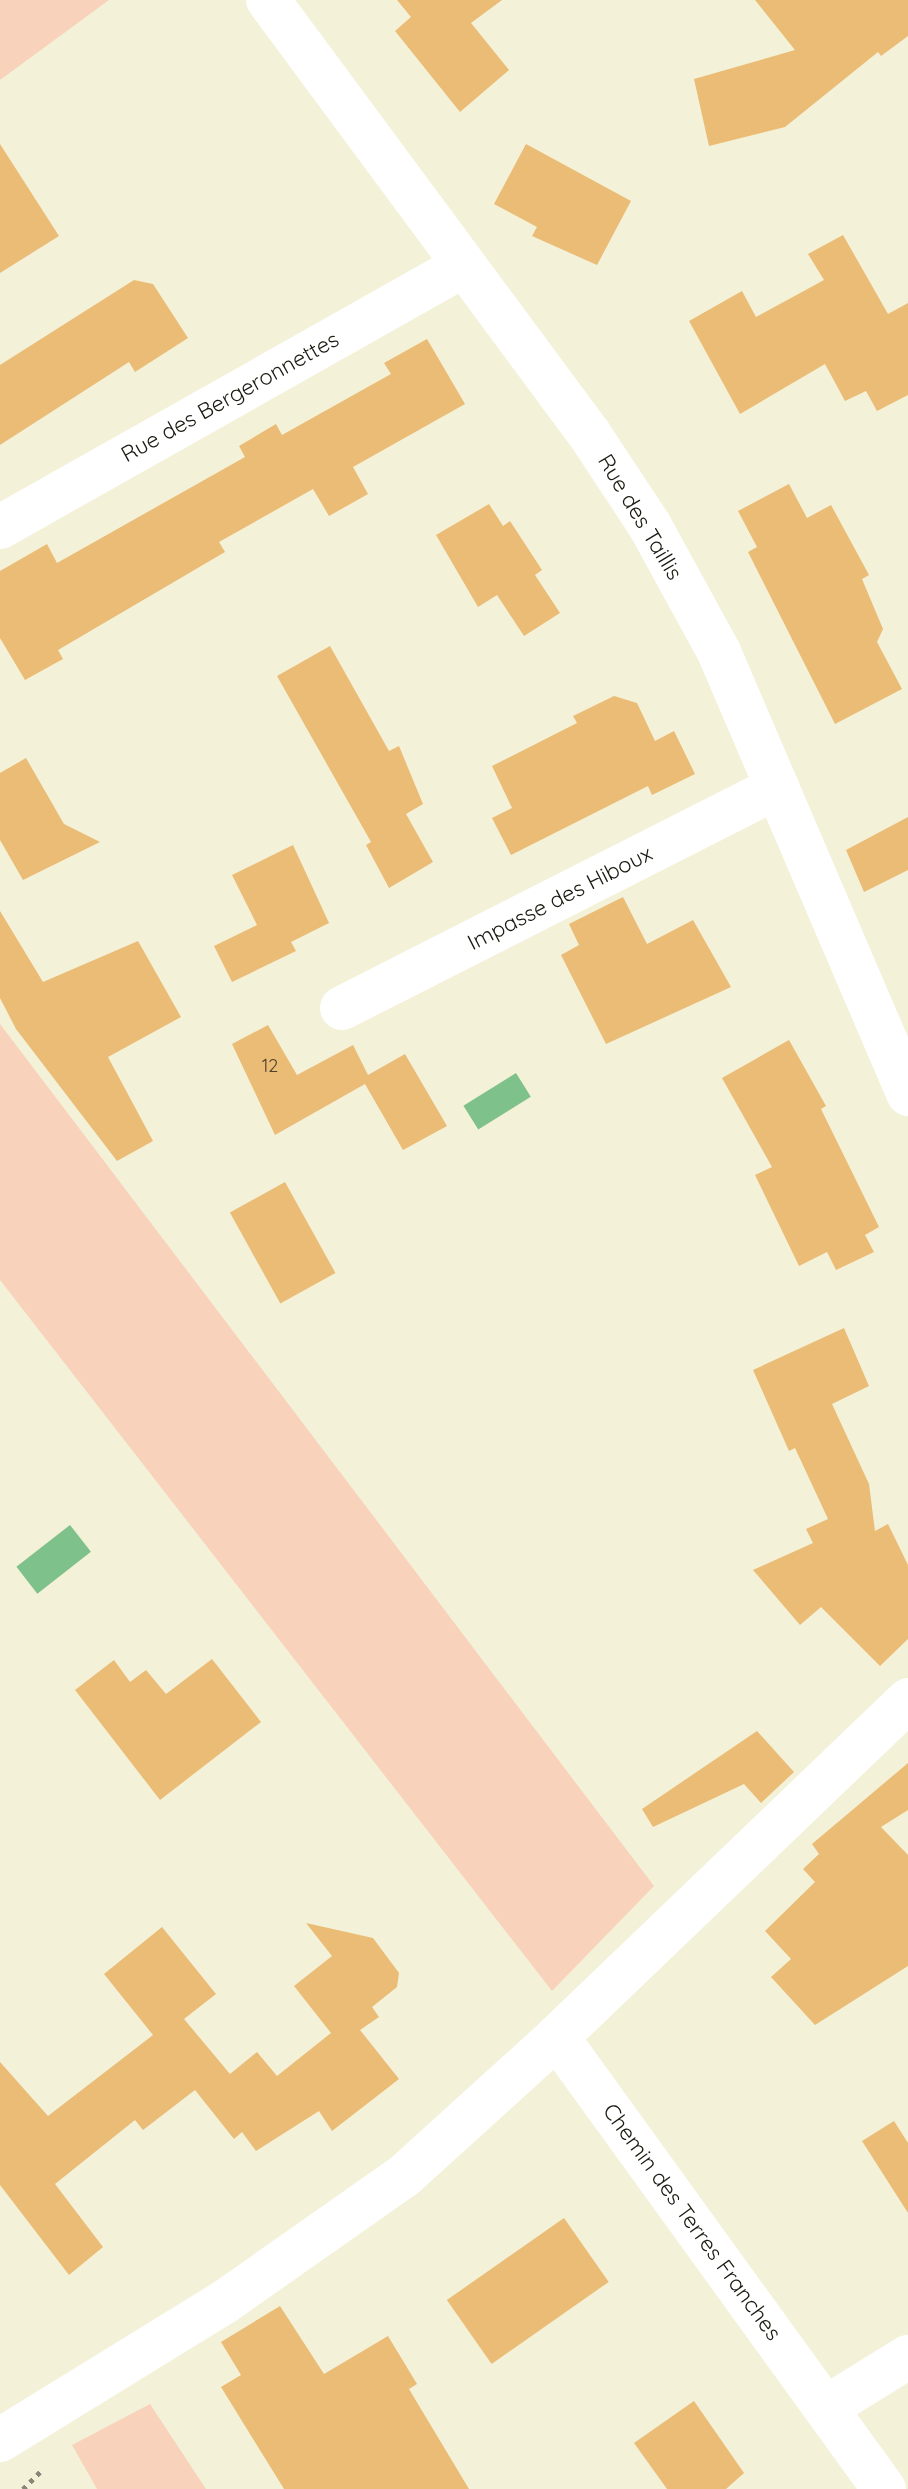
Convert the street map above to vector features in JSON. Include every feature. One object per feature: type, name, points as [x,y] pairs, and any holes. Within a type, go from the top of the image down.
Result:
[{"type":"street","name":"Rue des Taillis","points":[[268,0],[461,267],[590,435],[650,526],[719,652],[908,1094]]},
{"type":"street","name":"Rue des Bergeronnettes","points":[[0,527],[461,267]]},
{"type":"street","name":"Impasse des Hiboux","points":[[342,1008],[777,787]]},
{"type":"street","points":[[0,2440],[301,2251],[405,2175],[557,2037],[908,1700]]},
{"type":"street","name":"Chemin des Terres Franches","points":[[557,2037],[884,2489]]},
{"type":"street","points":[[827,2407],[908,2357]]},
{"type":"shaded area","points":[[0,0],[109,0],[0,80]]},
{"type":"shaded area","points":[[0,1024],[654,1886],[552,1991],[0,1280]]},
{"type":"shaded area","points":[[516,1073],[531,1097],[478,1130],[463,1106]]},
{"type":"shaded area","points":[[70,1525],[91,1552],[37,1594],[16,1567]]},
{"type":"shaded area","points":[[150,2404],[206,2489],[97,2489],[72,2445]]},
{"type":"building","points":[[397,0],[502,0],[471,23],[509,70],[460,112],[395,31],[411,17]]},
{"type":"building","points":[[755,0],[908,0],[908,36],[881,56],[878,52],[785,127],[709,146],[694,79],[795,50]]},
{"type":"building","points":[[0,144],[59,236],[0,273]]},
{"type":"building","points":[[526,144],[631,201],[597,265],[532,236],[537,227],[494,204]]},
{"type":"building","points":[[843,235],[888,314],[908,303],[908,395],[877,411],[866,391],[845,401],[825,364],[740,414],[689,321],[742,291],[756,317],[824,280],[808,254]]},
{"type":"building","points":[[134,280],[153,284],[188,338],[135,372],[129,362],[0,445],[0,365]]},
{"type":"building","points":[[427,339],[465,404],[353,467],[368,494],[329,516],[313,489],[219,542],[225,552],[58,650],[63,659],[25,680],[0,638],[0,571],[47,544],[57,563],[245,457],[239,446],[276,424],[282,435],[391,374],[384,363]]},
{"type":"building","points":[[789,484],[807,518],[831,505],[869,575],[862,579],[883,629],[877,642],[902,689],[835,724],[748,552],[757,547],[738,511]]},
{"type":"building","points":[[489,504],[503,526],[510,521],[542,570],[535,575],[560,613],[524,636],[497,595],[478,607],[436,535]]},
{"type":"building","points":[[330,646],[389,751],[399,746],[423,804],[406,814],[433,862],[389,888],[366,845],[371,842],[277,676]]},
{"type":"building","points":[[614,696],[637,703],[655,741],[674,731],[695,774],[652,795],[648,786],[511,855],[492,818],[512,808],[492,766],[577,723],[573,716]]},
{"type":"building","points":[[26,758],[64,824],[100,842],[23,880],[0,840],[0,773]]},
{"type":"building","points":[[908,817],[908,870],[864,892],[846,850]]},
{"type":"building","points":[[293,845],[329,923],[291,942],[296,951],[232,982],[214,946],[257,925],[232,875]]},
{"type":"building","points":[[623,897],[647,944],[693,920],[731,987],[606,1044],[561,955],[579,945],[569,924]]},
{"type":"building","points":[[0,911],[43,982],[138,941],[181,1017],[108,1057],[153,1141],[117,1161],[16,1029],[0,998]]},
{"type":"building","points":[[268,1025],[297,1075],[353,1045],[368,1075],[405,1054],[447,1126],[403,1150],[365,1084],[275,1135],[232,1044]]},
{"type":"building","points":[[789,1040],[826,1106],[821,1109],[879,1227],[865,1235],[874,1252],[836,1270],[827,1252],[799,1266],[755,1175],[772,1167],[722,1078]]},
{"type":"building","points":[[285,1182],[335,1273],[280,1304],[230,1213]]},
{"type":"building","points":[[844,1328],[869,1386],[832,1404],[869,1484],[875,1531],[888,1524],[908,1565],[908,1639],[880,1666],[821,1607],[800,1625],[753,1570],[813,1543],[806,1529],[828,1519],[795,1448],[789,1451],[753,1370]]},
{"type":"building","points":[[212,1659],[261,1722],[160,1800],[75,1690],[114,1660],[130,1682],[146,1670],[166,1694]]},
{"type":"building","points":[[757,1731],[794,1772],[761,1803],[744,1784],[653,1827],[642,1809]]},
{"type":"building","points":[[908,1763],[908,1810],[881,1827],[908,1855],[908,1966],[815,2025],[771,1977],[791,1959],[765,1931],[815,1882],[803,1869],[819,1854],[812,1844]]},
{"type":"building","points":[[306,1923],[373,1938],[399,1973],[397,1987],[372,2007],[379,2017],[360,2030],[399,2079],[332,2131],[319,2111],[256,2151],[242,2132],[234,2139],[195,2090],[143,2130],[135,2120],[55,2184],[103,2247],[69,2275],[0,2185],[0,2062],[48,2116],[153,2035],[104,1974],[162,1927],[216,1994],[184,2019],[230,2074],[257,2052],[277,2076],[331,2033],[294,1986],[332,1956]]},
{"type":"building","points":[[894,2121],[908,2143],[908,2213],[862,2141]]},
{"type":"building","points":[[564,2218],[609,2282],[492,2364],[447,2300]]},
{"type":"building","points":[[280,2306],[324,2374],[388,2336],[417,2384],[409,2389],[469,2489],[284,2489],[221,2387],[241,2375],[221,2342]]},
{"type":"building","points":[[694,2401],[744,2473],[726,2489],[667,2489],[634,2443]]}]
